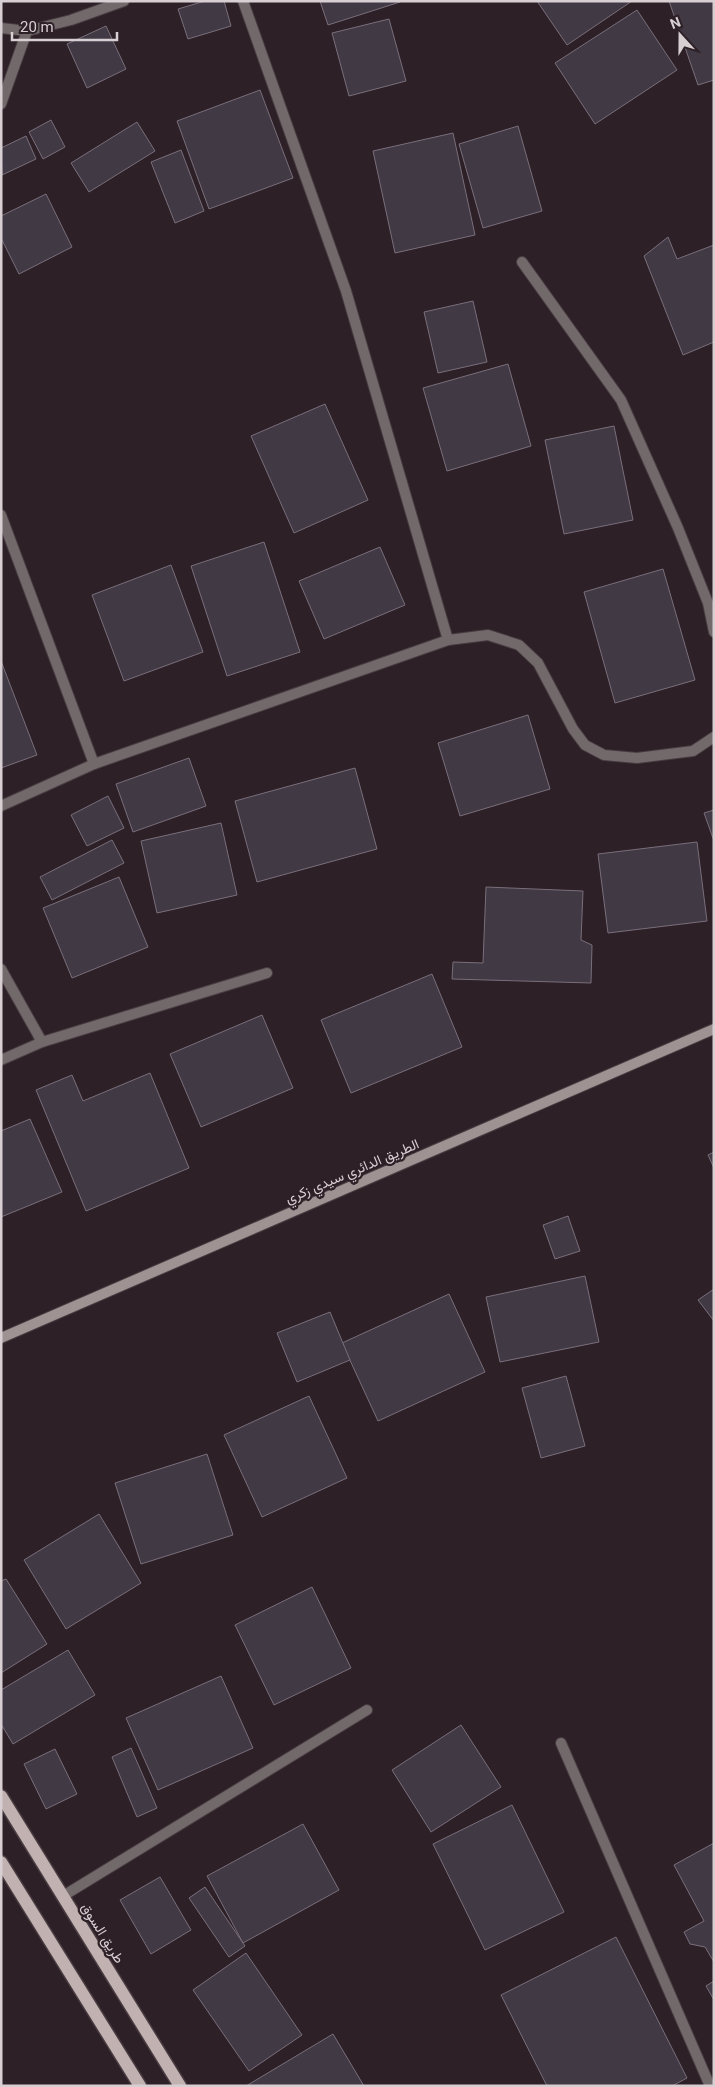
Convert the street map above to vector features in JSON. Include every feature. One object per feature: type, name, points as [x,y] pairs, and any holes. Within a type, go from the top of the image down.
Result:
[{"type":"main road","name":"طريق السوق","points":[[1,1796],[180,2086]]},
{"type":"main road","points":[[1,1862],[140,2086]]},
{"type":"street","points":[[1,28],[27,31],[71,20],[124,1]]},
{"type":"street","points":[[243,1],[346,290],[448,640]]},
{"type":"street","points":[[1,104],[27,31]]},
{"type":"street","points":[[522,262],[621,400],[685,545],[708,603],[714,632]]},
{"type":"street","points":[[1,515],[94,764]]},
{"type":"street","points":[[1,806],[94,764],[448,640],[488,635],[518,645],[538,663],[573,729],[585,745],[604,755],[637,758],[693,752],[714,737]]},
{"type":"street","points":[[1,969],[42,1042]]},
{"type":"street","points":[[1,1060],[42,1042],[267,973]]},
{"type":"street","name":"الطريق الدائري سيدي زكري","points":[[1,1338],[714,1029]]},
{"type":"street","points":[[63,1896],[367,1710]]},
{"type":"street","points":[[562,1743],[710,2086]]},
{"type":"building","points":[[205,1],[224,1],[231,26],[188,39],[178,9]]},
{"type":"building","points":[[320,1],[400,1],[400,2],[328,25]]},
{"type":"building","points":[[537,1],[632,1],[567,45]]},
{"type":"building","points":[[669,1],[714,1],[714,80],[698,85]]},
{"type":"building","points":[[637,10],[677,70],[595,124],[555,63]]},
{"type":"building","points":[[389,19],[406,81],[349,96],[332,33]]},
{"type":"building","points":[[106,26],[126,69],[87,88],[67,44]]},
{"type":"building","points":[[260,90],[293,178],[209,209],[177,121]]},
{"type":"building","points":[[51,120],[65,147],[43,159],[29,132]]},
{"type":"building","points":[[137,122],[155,151],[89,192],[71,163]]},
{"type":"building","points":[[518,126],[542,211],[483,228],[459,144]]},
{"type":"building","points":[[453,133],[475,235],[395,253],[373,151]]},
{"type":"building","points":[[26,136],[36,159],[2,175],[1,148]]},
{"type":"building","points":[[181,150],[204,211],[175,223],[151,162]]},
{"type":"building","points":[[46,194],[72,247],[19,274],[1,238],[1,216]]},
{"type":"building","points":[[668,237],[677,259],[714,245],[714,342],[683,355],[644,256]]},
{"type":"building","points":[[473,301],[487,362],[438,373],[424,312]]},
{"type":"building","points":[[508,364],[531,446],[447,471],[423,388]]},
{"type":"building","points":[[325,404],[368,500],[294,533],[251,436]]},
{"type":"building","points":[[614,426],[633,520],[564,534],[545,440]]},
{"type":"building","points":[[264,542],[300,652],[227,676],[191,566]]},
{"type":"building","points":[[380,547],[405,605],[324,639],[299,581]]},
{"type":"building","points":[[171,565],[203,652],[124,681],[92,595]]},
{"type":"building","points":[[663,569],[695,680],[615,703],[584,592]]},
{"type":"building","points":[[1,661],[37,755],[1,768]]},
{"type":"building","points":[[528,715],[550,789],[460,816],[438,743]]},
{"type":"building","points":[[189,758],[206,806],[133,832],[116,784]]},
{"type":"building","points":[[355,768],[377,849],[257,882],[235,801]]},
{"type":"building","points":[[108,796],[124,828],[87,846],[71,815]]},
{"type":"building","points":[[714,810],[714,841],[704,813]]},
{"type":"building","points":[[221,823],[237,895],[157,913],[141,841]]},
{"type":"building","points":[[112,840],[124,863],[52,900],[40,877]]},
{"type":"building","points":[[697,842],[707,921],[608,933],[598,854]]},
{"type":"building","points":[[119,877],[148,947],[72,978],[43,908]]},
{"type":"building","points":[[486,887],[583,891],[581,940],[592,945],[591,983],[452,979],[453,962],[483,963]]},
{"type":"building","points":[[432,974],[462,1047],[351,1093],[321,1020]]},
{"type":"building","points":[[262,1015],[293,1088],[201,1127],[170,1054]]},
{"type":"building","points":[[150,1073],[189,1168],[86,1211],[36,1090],[72,1075],[83,1101]]},
{"type":"building","points":[[30,1119],[62,1192],[1,1217],[1,1131]]},
{"type":"building","points":[[714,1152],[714,1168],[708,1155]]},
{"type":"building","points":[[568,1216],[580,1251],[555,1259],[543,1225]]},
{"type":"building","points":[[585,1276],[599,1342],[500,1362],[486,1297]]},
{"type":"building","points":[[714,1289],[714,1321],[698,1300]]},
{"type":"building","points":[[449,1294],[485,1372],[378,1421],[342,1343]]},
{"type":"building","points":[[330,1312],[350,1360],[297,1382],[277,1333]]},
{"type":"building","points":[[566,1376],[585,1446],[541,1458],[522,1388]]},
{"type":"building","points":[[309,1396],[347,1478],[262,1517],[224,1435]]},
{"type":"building","points":[[207,1454],[233,1535],[141,1564],[115,1483]]},
{"type":"building","points":[[99,1514],[141,1583],[66,1629],[24,1560]]},
{"type":"building","points":[[6,1579],[47,1644],[1,1673],[1,1581]]},
{"type":"building","points":[[312,1587],[351,1668],[274,1705],[235,1625]]},
{"type":"building","points":[[68,1650],[95,1695],[13,1744],[1,1724],[1,1690]]},
{"type":"building","points":[[221,1676],[253,1748],[158,1790],[126,1718]]},
{"type":"building","points":[[461,1725],[501,1787],[431,1832],[392,1770]]},
{"type":"building","points":[[131,1748],[157,1808],[137,1817],[112,1757]]},
{"type":"building","points":[[55,1749],[77,1794],[46,1809],[24,1764]]},
{"type":"building","points":[[512,1805],[564,1912],[485,1950],[433,1844]]},
{"type":"building","points":[[303,1824],[339,1890],[243,1943],[207,1876]]},
{"type":"building","points":[[714,1843],[714,1962],[705,1947],[690,1944],[684,1932],[704,1921],[674,1865]]},
{"type":"building","points":[[160,1877],[191,1930],[151,1954],[120,1900]]},
{"type":"building","points":[[205,1887],[245,1946],[229,1957],[189,1898]]},
{"type":"building","points":[[616,1937],[687,2078],[672,2086],[547,2086],[501,1995]]},
{"type":"building","points":[[246,1953],[302,2035],[249,2071],[193,1990]]},
{"type":"building","points":[[714,1981],[714,2000],[706,1986]]},
{"type":"building","points":[[333,2034],[364,2086],[246,2086]]}]
